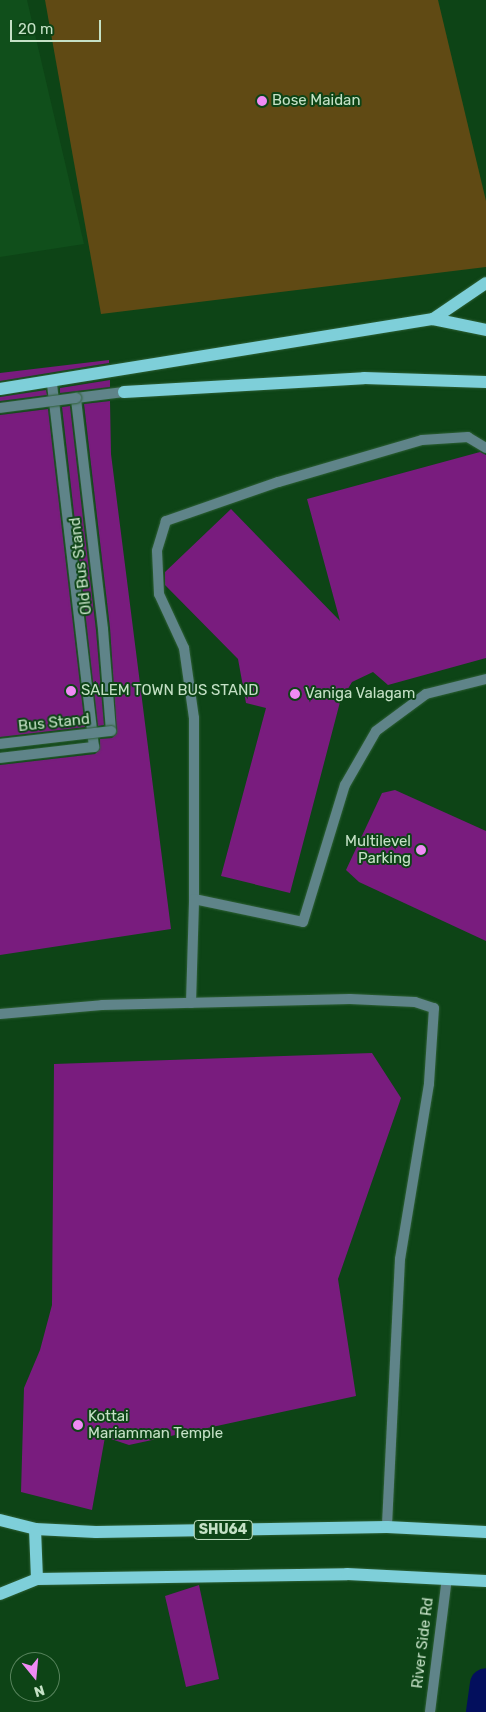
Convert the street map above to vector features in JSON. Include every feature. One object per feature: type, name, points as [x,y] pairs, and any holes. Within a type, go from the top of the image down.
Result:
[{"type":"main road","points":[[432,319],[486,283]]},
{"type":"main road","points":[[0,389],[432,319],[486,330]]},
{"type":"main road","points":[[124,392],[364,378],[486,382]]},
{"type":"main road","points":[[0,1520],[35,1529],[37,1580]]},
{"type":"main road","name":"SHU64","points":[[35,1529],[96,1532],[387,1526],[486,1532]]},
{"type":"main road","points":[[0,1594],[37,1580],[408,1575],[486,1581]]},
{"type":"street","points":[[0,758],[94,747],[52,382]]},
{"type":"street","points":[[0,408],[124,392]]},
{"type":"street","name":"Old Bus Stand","points":[[76,398],[103,628],[111,731]]},
{"type":"street","points":[[191,1003],[194,899],[194,718],[184,648],[159,594],[157,550],[166,521],[278,482],[422,440],[468,437],[486,448]]},
{"type":"street","points":[[194,899],[303,922],[345,786],[376,731],[426,694],[486,679]]},
{"type":"street","name":"Bus Stand","points":[[0,744],[111,731]]},
{"type":"street","points":[[0,1014],[102,1006],[350,1000],[415,1002],[434,1008],[430,1084],[400,1259],[387,1526]]},
{"type":"street","name":"River Side Rd","points":[[430,1712],[447,1578]]},
{"type":"shaded area","points":[[0,0],[27,0],[84,244],[0,257]]},
{"type":"shaded area","name":"Bose Maidan","points":[[45,0],[438,0],[486,201],[486,267],[101,314]]},
{"type":"building","points":[[109,360],[109,363],[0,381],[0,373]]},
{"type":"building","points":[[110,380],[110,387],[60,393],[60,388]]},
{"type":"building","points":[[46,390],[47,395],[0,401],[0,397]]},
{"type":"building","points":[[110,401],[111,454],[171,929],[0,955],[0,765],[95,754],[100,749],[100,739],[112,738],[117,733],[110,628],[84,404]]},
{"type":"building","points":[[70,406],[96,630],[104,725],[98,726],[62,407]]},
{"type":"building","points":[[48,409],[85,727],[0,737],[0,415]]},
{"type":"building","name":"Vaniga Valagam","points":[[480,452],[486,455],[486,658],[388,685],[373,672],[352,682],[340,702],[290,893],[221,876],[266,708],[246,703],[238,659],[165,585],[165,572],[231,509],[340,621],[307,499]]},
{"type":"building","name":"Multilevel Parking","points":[[395,790],[486,831],[486,941],[359,882],[346,870],[382,793]]},
{"type":"building","points":[[372,1053],[401,1098],[338,1279],[356,1396],[129,1445],[105,1437],[92,1510],[21,1492],[24,1388],[40,1350],[52,1305],[54,1064]]},
{"type":"building","points":[[199,1585],[219,1679],[186,1687],[165,1596]]},
{"type":"waterway","points":[[482,1712],[486,1684]]},
{"type":"place","name":"Bose Maidan","points":[[262,101]]},
{"type":"place","name":"SALEM TOWN BUS STAND","points":[[71,691]]},
{"type":"place","name":"Vaniga Valagam","points":[[295,694]]},
{"type":"place","name":"Multilevel Parking","points":[[421,850]]},
{"type":"place","name":"Kottai Mariamman Temple","points":[[78,1425]]}]
